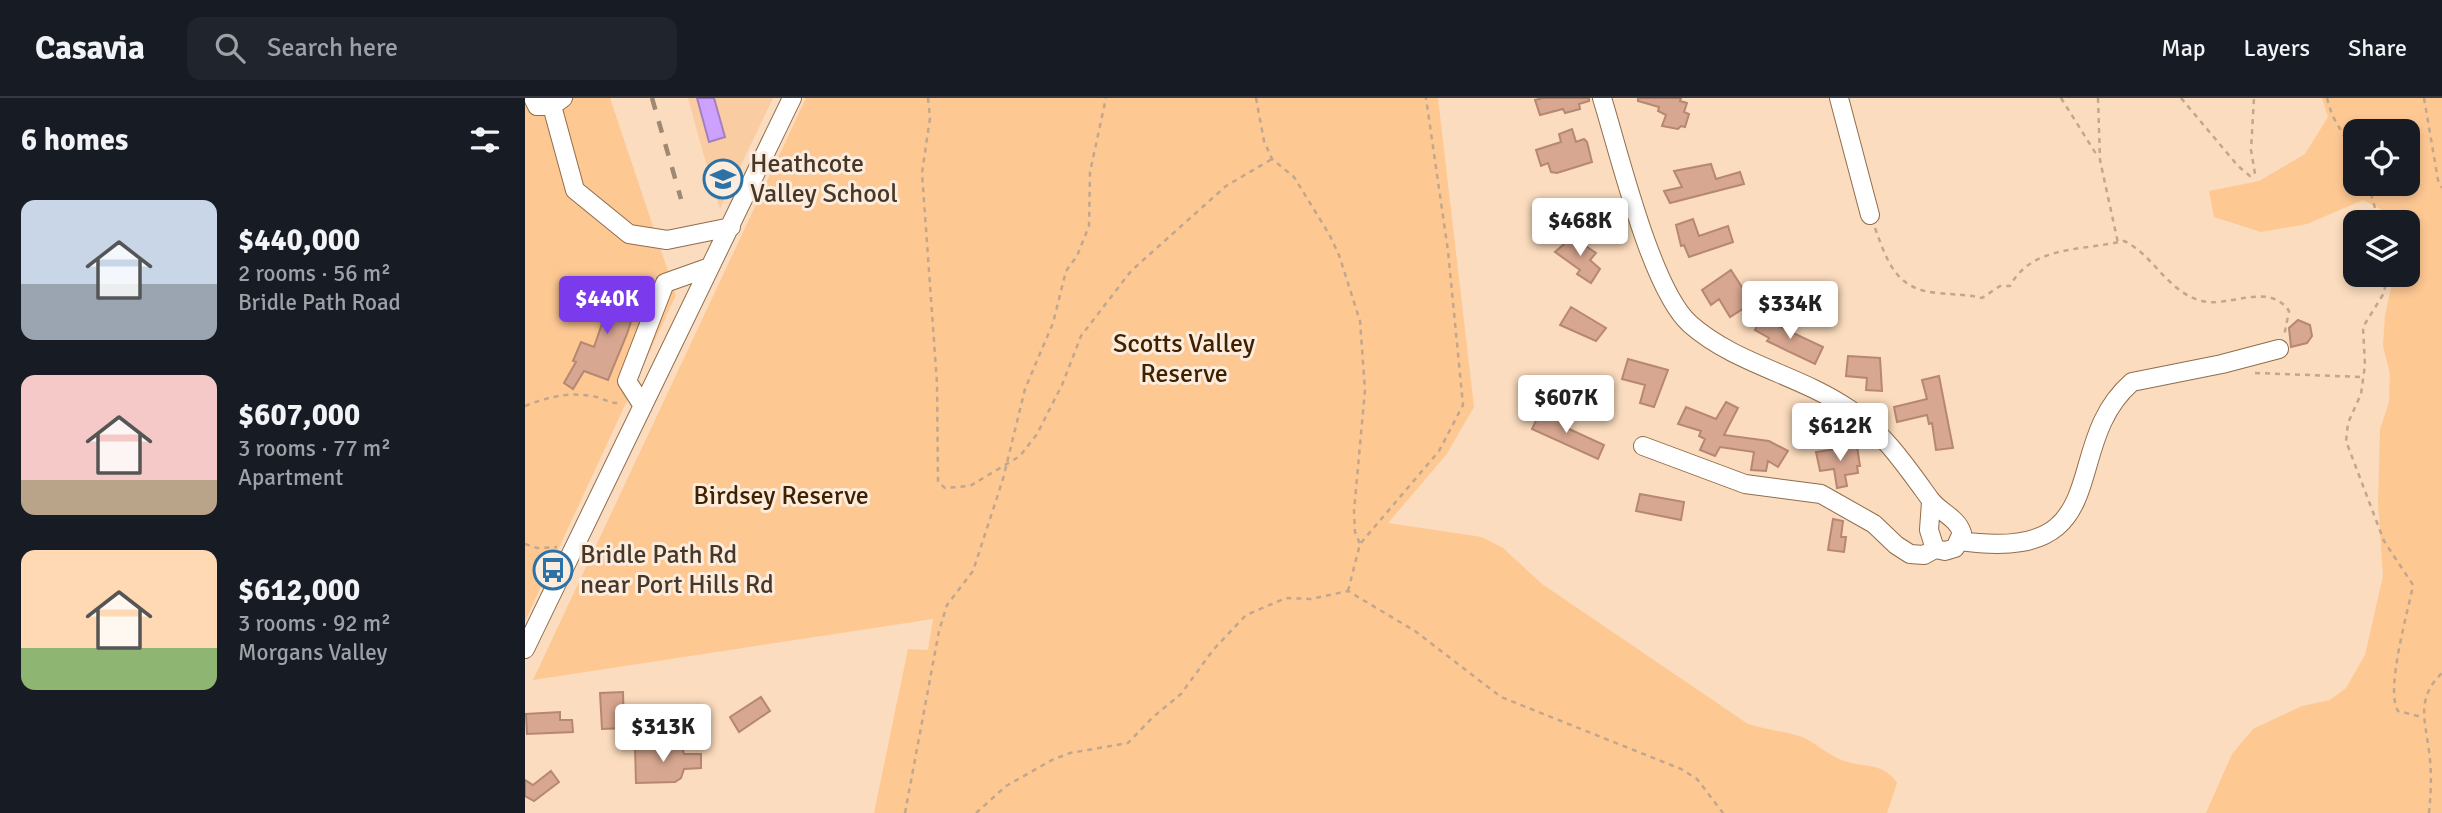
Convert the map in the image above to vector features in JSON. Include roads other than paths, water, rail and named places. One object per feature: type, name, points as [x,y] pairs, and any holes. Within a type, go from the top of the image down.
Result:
[{"type":"street","points":[[533,98],[537,106],[557,102],[575,190],[629,234],[667,240],[731,227]]},
{"type":"street","points":[[525,649],[792,98]]},
{"type":"street","points":[[1602,98],[1660,282],[1688,323],[1721,346],[1847,407],[1875,428],[1931,502],[1959,526],[1960,541],[1955,548],[1945,551],[1935,549],[1924,555],[1910,554],[1874,524],[1821,494],[1745,484],[1643,446]]},
{"type":"street","points":[[1839,98],[1870,215]]},
{"type":"street","points":[[643,406],[627,381],[665,283],[710,267]]},
{"type":"street","points":[[1960,541],[2004,546],[2040,537],[2056,526],[2071,510],[2082,491],[2095,443],[2109,411],[2132,382],[2222,364],[2279,349]]},
{"type":"street","points":[[1931,502],[1929,530],[1935,549]]},
{"type":"railway","points":[[652,98],[681,199]]},
{"type":"place","name":"Heathcote Valley School","points":[[723,179]]},
{"type":"place","name":"Bridle Path Rd near Port Hills Rd","points":[[553,570]]},
{"type":"park label","name":"Scotts Valley Reserve","points":[[1184,359]]},
{"type":"park label","name":"Birdsey Reserve","points":[[781,496]]}]
